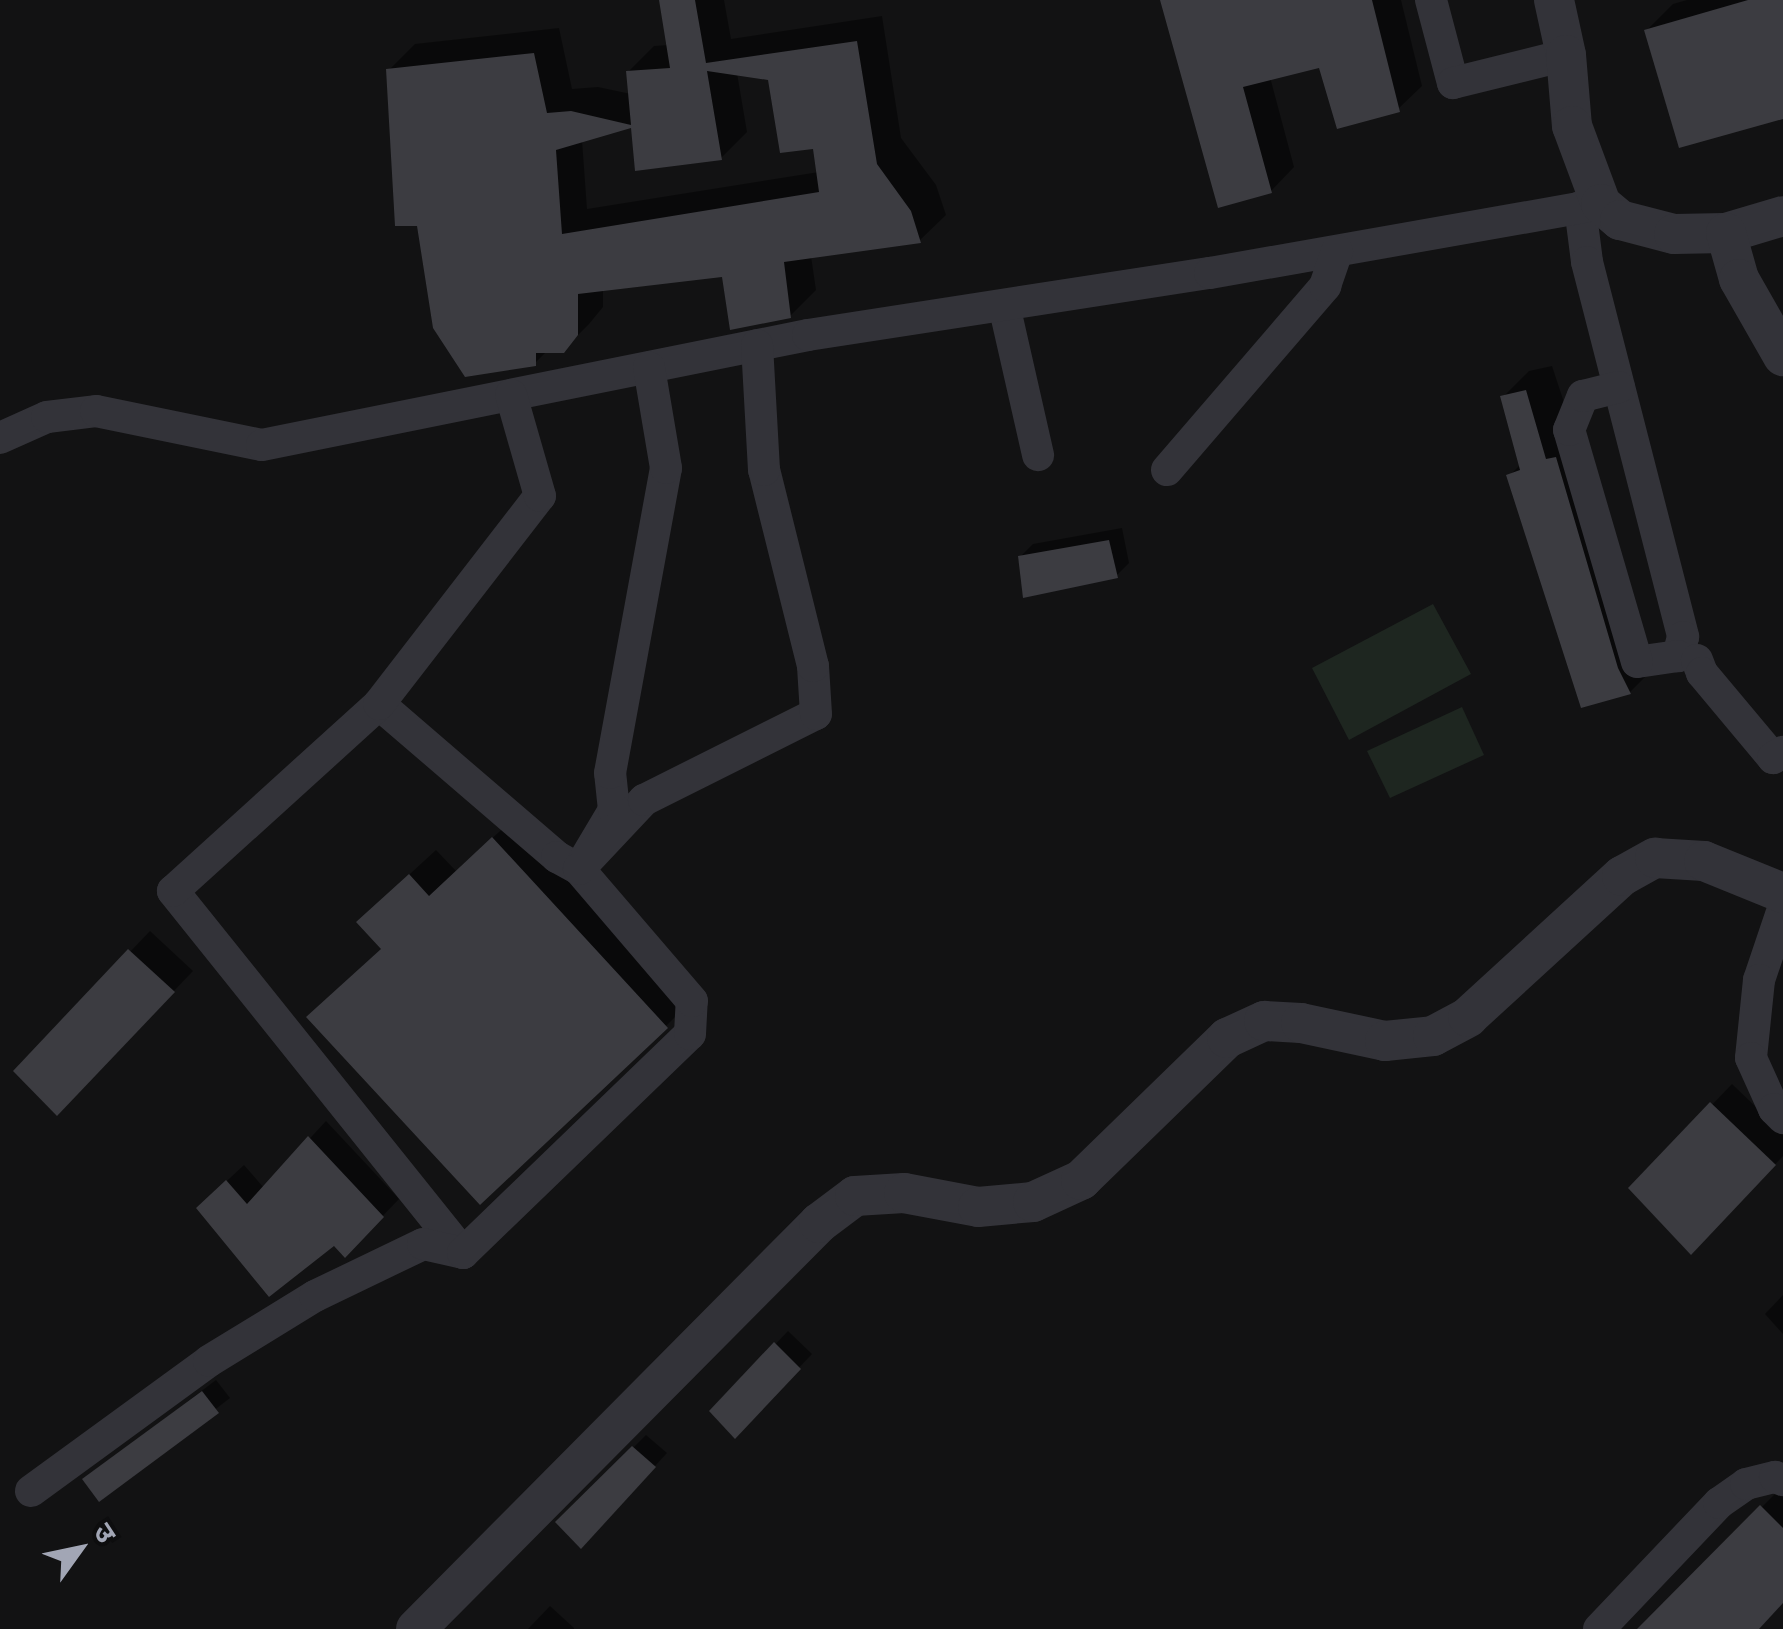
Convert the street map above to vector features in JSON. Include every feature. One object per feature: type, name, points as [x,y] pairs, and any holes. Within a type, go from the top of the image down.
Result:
[{"type":"street","points":[[1431,0],[1453,83],[1566,55]]},
{"type":"street","points":[[1554,0],[1566,55],[1572,126],[1590,206],[1587,262],[1619,386],[1682,637],[1678,656],[1637,662],[1569,430],[1582,396],[1619,386]]},
{"type":"street","points":[[0,438],[47,417],[96,412],[262,445],[757,345],[1590,206],[1620,220],[1674,234],[1726,232],[1783,216]]},
{"type":"street","points":[[1726,232],[1739,279],[1783,356]]},
{"type":"street","points":[[1167,470],[1326,286],[1337,251]]},
{"type":"street","points":[[1004,305],[1038,455]]},
{"type":"street","points":[[578,869],[644,800],[816,714],[814,666],[764,470],[757,345]]},
{"type":"street","points":[[578,869],[614,810],[610,773],[666,468],[649,367]]},
{"type":"street","points":[[464,1253],[173,891],[379,704],[540,496],[511,395]]},
{"type":"street","points":[[1697,660],[1702,674],[1774,758],[1783,752]]},
{"type":"street","points":[[379,704],[557,857],[578,869],[692,1001],[690,1034],[464,1253]]},
{"type":"street","points":[[416,1629],[819,1222],[856,1196],[904,1193],[978,1207],[1032,1202],[1082,1180],[1227,1038],[1264,1021],[1385,1042],[1433,1036],[1468,1018],[1622,876],[1655,858],[1704,861],[1783,894]]},
{"type":"street","points":[[1783,909],[1759,980],[1751,1058],[1774,1110],[1783,1118]]},
{"type":"street","points":[[31,1491],[210,1361],[316,1296],[423,1244],[464,1253]]},
{"type":"street","points":[[1599,1629],[1719,1502],[1746,1484],[1776,1477],[1783,1480]]},
{"type":"shaded area","points":[[1433,604],[1471,674],[1349,740],[1312,668]]},
{"type":"shaded area","points":[[1462,707],[1484,755],[1390,798],[1367,751]]},
{"type":"building","points":[[659,0],[695,0],[706,63],[857,41],[877,164],[911,211],[921,243],[784,262],[791,318],[730,330],[722,277],[578,294],[578,335],[564,353],[536,353],[536,366],[465,377],[433,328],[417,226],[395,226],[386,69],[534,53],[547,113],[571,111],[631,125],[626,71],[670,68]],"holes":[[[707,71],[768,80],[780,153],[813,149],[819,192],[562,234],[556,150],[631,128],[635,171],[722,160]]]},
{"type":"building","points":[[1160,0],[1372,0],[1400,112],[1337,129],[1319,68],[1243,87],[1272,193],[1218,208]]},
{"type":"building","points":[[1748,0],[1783,0],[1783,119],[1679,148],[1644,30]]},
{"type":"building","points":[[1526,390],[1546,459],[1556,457],[1618,668],[1631,694],[1581,708],[1506,475],[1520,470],[1500,396]]},
{"type":"building","points":[[1109,540],[1118,578],[1023,598],[1018,556]]},
{"type":"building","points":[[492,837],[668,1028],[480,1205],[306,1017],[381,949],[356,922],[409,874],[429,896]]},
{"type":"building","points":[[128,949],[175,992],[57,1116],[13,1071]]},
{"type":"building","points":[[1710,1102],[1776,1165],[1691,1255],[1628,1188]]},
{"type":"building","points":[[308,1136],[384,1217],[345,1258],[334,1246],[269,1297],[196,1208],[226,1180],[247,1204]]},
{"type":"building","points":[[774,1342],[801,1369],[735,1439],[709,1411]]},
{"type":"building","points":[[202,1391],[219,1413],[99,1502],[82,1479]]},
{"type":"building","points":[[632,1446],[656,1467],[581,1549],[555,1522]]},
{"type":"building","points":[[1760,1505],[1783,1528],[1783,1603],[1759,1629],[1637,1629]]}]
